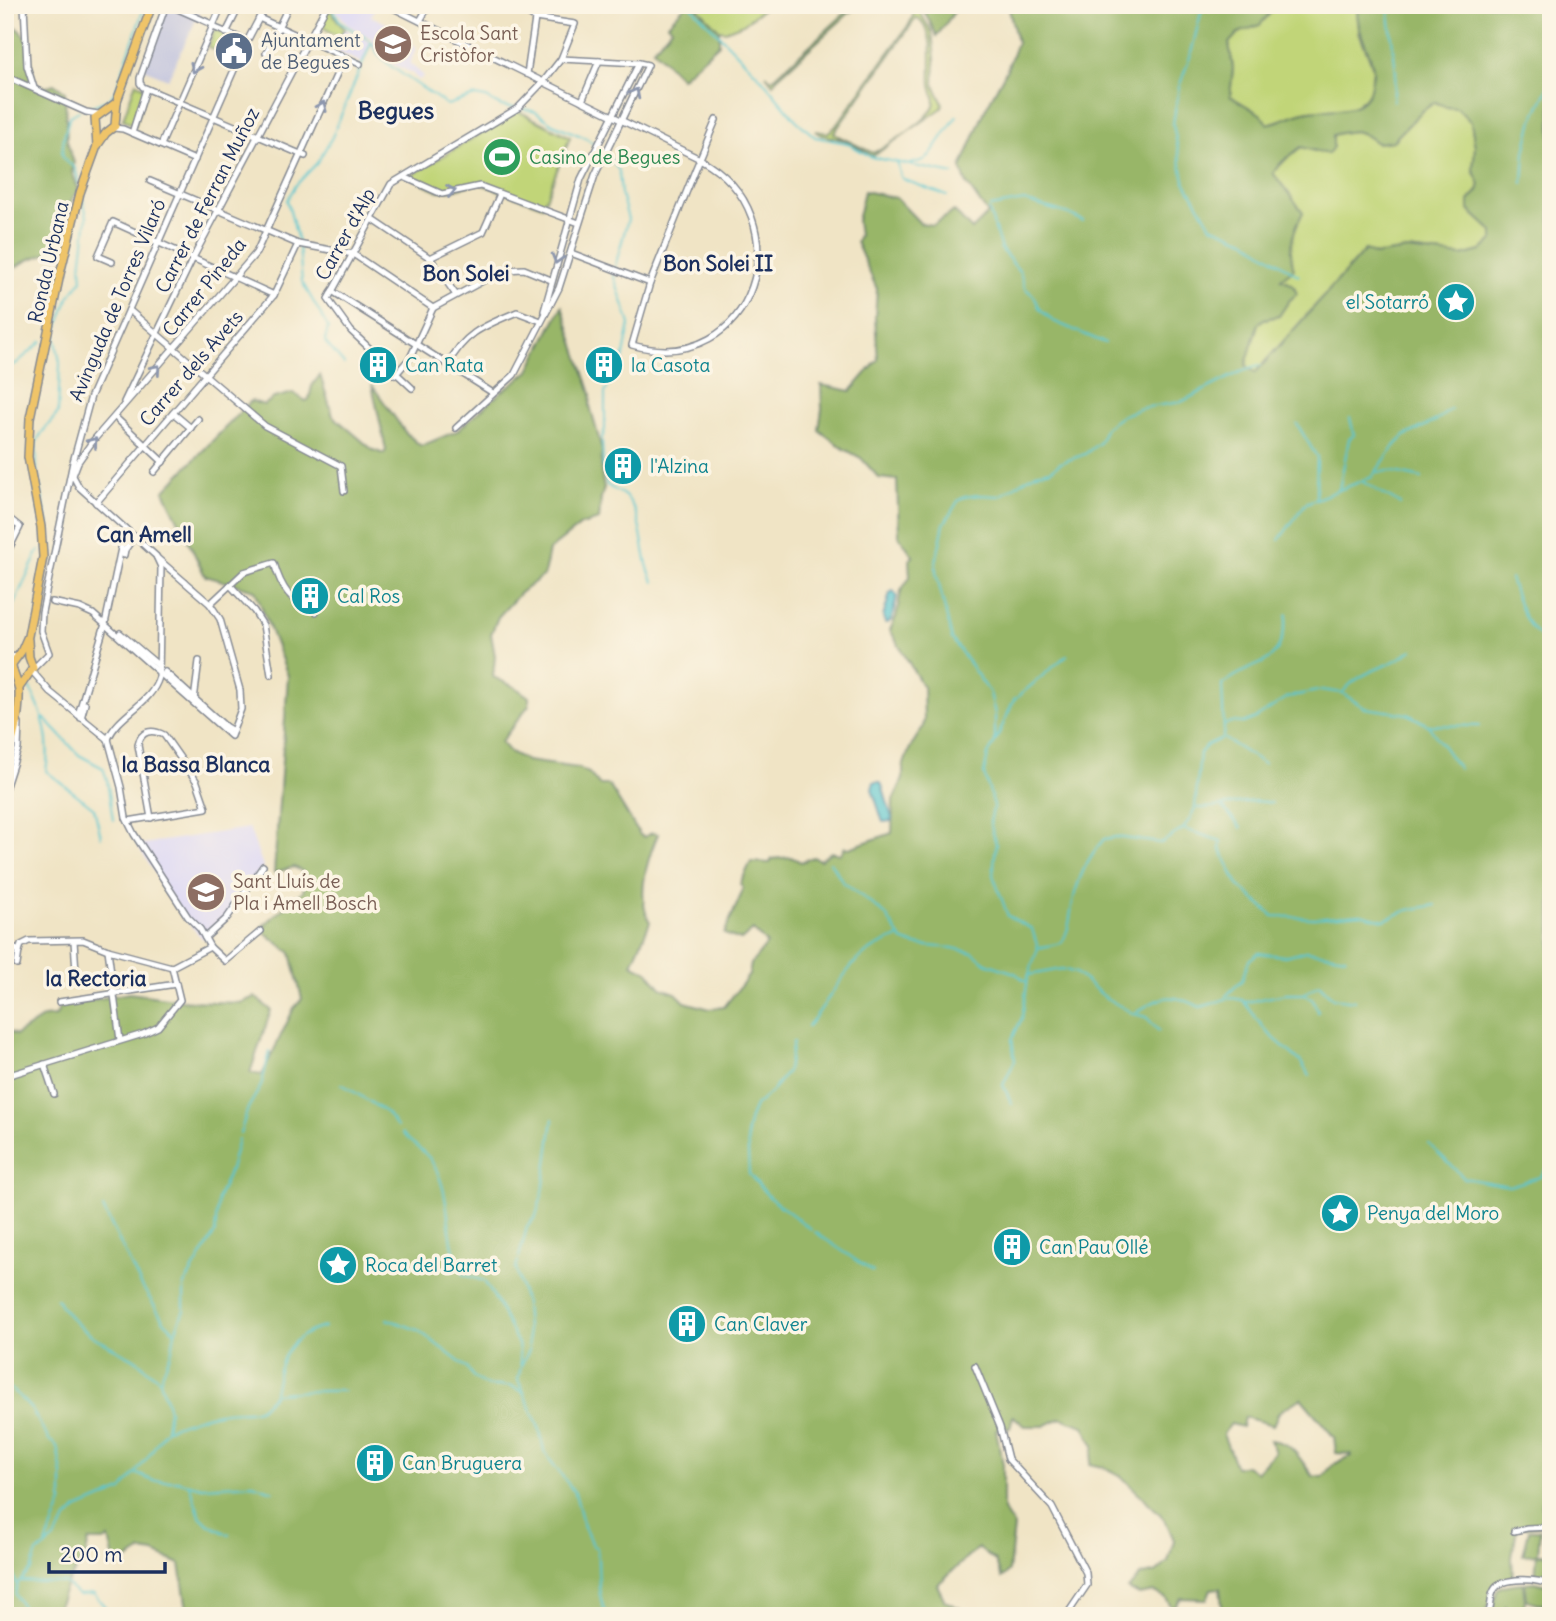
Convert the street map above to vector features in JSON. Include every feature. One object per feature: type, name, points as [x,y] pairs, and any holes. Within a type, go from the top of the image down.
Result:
[{"type":"main road","name":"Ronda Urbana","points":[[97,146],[113,125],[117,101],[152,5]]},
{"type":"main road","points":[[98,119],[117,101]]},
{"type":"main road","points":[[98,119],[111,113],[113,125]]},
{"type":"main road","name":"Ronda Urbana","points":[[11,665],[28,636],[40,584],[43,551],[29,466],[29,427],[76,208],[97,146],[98,119]]},
{"type":"main road","points":[[98,119],[113,125]]},
{"type":"main road","name":"Ronda Urbana","points":[[28,636],[31,670]]},
{"type":"main road","points":[[17,656],[31,670]]},
{"type":"main road","points":[[5,765],[18,708],[19,689],[11,665]]},
{"type":"main road","points":[[15,674],[31,670]]},
{"type":"main road","points":[[19,689],[31,670]]},
{"type":"street","points":[[24,5],[27,66],[34,88]]},
{"type":"street","points":[[247,40],[226,33],[168,5],[140,83],[146,89],[303,155]]},
{"type":"street","points":[[161,145],[222,5]]},
{"type":"street","points":[[226,33],[240,5]]},
{"type":"street","name":"Avinguda de Torres Vilaró","points":[[31,670],[50,651],[41,631],[42,612],[91,396],[247,40],[265,5]]},
{"type":"street","points":[[265,53],[289,5]]},
{"type":"street","points":[[420,21],[429,5]]},
{"type":"street","points":[[510,5],[535,18]]},
{"type":"street","points":[[527,74],[537,5]]},
{"type":"street","name":"Carrer de Ferran Muñoz","points":[[117,414],[193,258],[326,6]]},
{"type":"street","points":[[390,6],[700,159],[724,176],[743,202],[758,244],[757,273],[753,290],[732,322],[703,342],[656,351],[632,345],[650,283],[700,159],[716,120]]},
{"type":"street","points":[[259,18],[360,64]]},
{"type":"street","name":"Carrer d'Alp","points":[[395,375],[351,331],[328,299],[391,184],[520,106],[561,59],[575,24],[535,18]]},
{"type":"street","name":"Carrer Pineda","points":[[68,488],[83,455],[256,253],[303,155],[344,58]]},
{"type":"street","points":[[456,428],[514,375],[559,288],[595,175],[648,65],[561,59]]},
{"type":"street","points":[[582,102],[599,61]]},
{"type":"street","points":[[541,321],[580,180],[639,63]]},
{"type":"street","points":[[5,77],[98,119]]},
{"type":"street","points":[[132,133],[146,89]]},
{"type":"street","points":[[113,125],[195,159]]},
{"type":"street","points":[[404,177],[442,194],[480,186],[579,223]]},
{"type":"street","points":[[150,181],[298,244],[353,254],[432,308]]},
{"type":"street","points":[[430,258],[483,232],[500,194]]},
{"type":"street","points":[[372,219],[430,258],[456,295]]},
{"type":"street","points":[[112,262],[98,256],[113,222],[274,295]]},
{"type":"street","name":"Carrer dels Avets","points":[[96,503],[274,295],[298,244]]},
{"type":"street","points":[[571,253],[650,283]]},
{"type":"street","points":[[568,264],[580,256]]},
{"type":"street","points":[[412,388],[395,375],[410,358],[432,308],[498,272],[512,268],[524,269],[551,280]]},
{"type":"street","points":[[332,291],[493,393]]},
{"type":"street","points":[[129,310],[265,426],[341,466],[344,491]]},
{"type":"street","points":[[448,365],[454,351],[465,337],[495,321],[517,312],[541,321]]},
{"type":"street","points":[[173,413],[191,428]]},
{"type":"street","points":[[117,414],[163,462]]},
{"type":"street","points":[[154,472],[198,419]]},
{"type":"street","points":[[52,602],[80,608],[106,624],[232,733],[241,709],[240,690],[220,619],[210,604],[163,569],[134,537],[79,487],[73,476]]},
{"type":"street","points":[[68,488],[73,485],[79,487]]},
{"type":"street","points":[[5,514],[20,527],[5,557]]},
{"type":"street","points":[[106,624],[125,529]]},
{"type":"street","points":[[80,716],[125,550],[134,537]]},
{"type":"street","points":[[210,604],[244,572],[274,563],[285,593],[295,602],[316,612]]},
{"type":"street","points":[[163,569],[156,685],[151,694],[112,729],[108,739],[128,821],[143,850],[188,917],[210,947],[225,961],[261,931]]},
{"type":"street","points":[[230,585],[263,625],[271,675]]},
{"type":"street","points":[[5,656],[17,656]]},
{"type":"street","points":[[5,656],[11,665]]},
{"type":"street","points":[[194,701],[199,661]]},
{"type":"street","points":[[31,670],[108,739]]},
{"type":"street","points":[[5,789],[18,749],[18,708]]},
{"type":"street","points":[[128,821],[151,818],[206,808],[197,782],[164,735],[156,731],[148,731],[139,738],[138,745],[151,818]]},
{"type":"street","points":[[205,938],[228,918],[263,866]]},
{"type":"street","points":[[17,965],[21,945],[30,941],[83,940],[108,950],[172,967],[210,947]]},
{"type":"street","points":[[74,941],[76,972]]},
{"type":"street","points":[[5,944],[19,951]]},
{"type":"street","points":[[108,950],[120,1040]]},
{"type":"street","points":[[5,1074],[44,1065],[158,1027],[180,1000],[172,967]]},
{"type":"street","points":[[59,1002],[176,984]]},
{"type":"street","points":[[44,1065],[54,1094]]},
{"type":"street","points":[[975,1366],[1000,1427],[1008,1459],[1049,1504],[1085,1569],[1088,1581],[1066,1616]]},
{"type":"street","points":[[1514,1531],[1551,1527]]},
{"type":"street","points":[[1487,1616],[1493,1590],[1500,1584],[1536,1579],[1551,1586]]},
{"type":"shaded area","points":[[166,5],[203,5],[168,79],[144,69]]},
{"type":"shaded area","name":"Escola Sant Cristòfor","points":[[332,5],[377,5],[371,16],[394,27],[391,35],[416,47],[410,64],[424,76],[419,80],[412,73],[393,64],[375,47],[373,39],[348,25]]},
{"type":"shaded area","points":[[344,29],[370,42],[362,63],[332,49]]},
{"type":"shaded area","name":"Sant Lluís de Pla i Amell Bosch","points":[[249,828],[263,866],[227,918],[203,939],[185,919],[137,845]]},
{"type":"green space","points":[[686,5],[695,5],[719,30],[719,44],[681,78],[653,49],[672,28],[668,24]]},
{"type":"green space","points":[[695,5],[768,5],[743,24],[725,31],[719,30]]},
{"type":"green space","points":[[854,5],[858,5],[773,84],[766,75],[771,80],[775,77]]},
{"type":"green space","points":[[912,5],[915,5],[932,32],[934,85],[943,104],[942,108],[908,131],[930,113],[935,103],[931,85],[930,39],[917,17],[834,133],[873,153],[904,134],[873,156],[845,140],[821,135],[816,131],[827,133],[835,127],[910,23],[915,11]]},
{"type":"green space","points":[[921,5],[959,5],[937,36]]},
{"type":"green space","points":[[1008,5],[1277,5],[1260,25],[1238,33],[1229,43],[1233,68],[1230,96],[1260,114],[1268,124],[1304,112],[1354,106],[1368,95],[1373,70],[1358,23],[1357,5],[1551,5],[1551,1500],[1542,1502],[1543,1525],[1517,1528],[1512,1557],[1513,1579],[1494,1587],[1484,1616],[1223,1616],[1220,1588],[1211,1589],[1207,1599],[1181,1598],[1173,1610],[1166,1598],[1154,1592],[1139,1595],[1128,1589],[1140,1576],[1157,1572],[1168,1562],[1174,1540],[1160,1514],[1120,1475],[1090,1464],[1094,1446],[1084,1426],[1061,1418],[1044,1426],[1025,1426],[1013,1416],[1010,1428],[996,1430],[1003,1464],[1003,1510],[1014,1527],[1009,1571],[1002,1578],[995,1561],[978,1548],[937,1585],[945,1601],[975,1616],[188,1616],[180,1564],[142,1551],[125,1562],[114,1560],[109,1538],[104,1541],[89,1541],[85,1556],[68,1582],[54,1616],[5,1616],[5,1030],[16,1035],[44,1017],[56,1016],[61,1003],[66,1005],[129,993],[190,1001],[240,1003],[255,997],[271,1010],[250,1073],[262,1075],[294,1008],[302,999],[291,953],[264,932],[263,926],[303,891],[306,882],[302,871],[294,867],[274,873],[288,676],[255,590],[205,576],[164,491],[251,401],[264,405],[274,398],[293,393],[306,401],[320,375],[333,416],[373,450],[384,454],[386,450],[372,385],[405,432],[421,446],[457,431],[529,371],[562,306],[591,394],[590,406],[602,450],[601,472],[604,488],[599,520],[581,525],[549,550],[544,575],[520,593],[498,617],[491,634],[495,656],[493,677],[529,697],[529,705],[501,742],[510,752],[527,761],[578,768],[589,773],[599,785],[609,785],[640,835],[644,837],[652,833],[658,834],[650,855],[643,890],[650,922],[632,964],[648,972],[661,988],[676,993],[685,1002],[710,1009],[724,1007],[749,975],[751,964],[767,944],[753,930],[741,940],[724,934],[741,895],[743,888],[740,884],[751,862],[770,863],[772,859],[791,857],[801,862],[813,857],[820,860],[831,852],[840,854],[845,847],[849,848],[892,833],[893,800],[903,779],[903,767],[910,748],[923,727],[924,720],[923,687],[890,630],[896,617],[901,591],[910,577],[909,560],[913,556],[899,536],[897,480],[879,478],[861,458],[819,430],[821,385],[851,391],[878,360],[875,318],[877,289],[856,242],[859,235],[857,221],[864,191],[896,198],[920,223],[933,225],[954,211],[972,230],[988,214],[967,184],[961,168],[1017,42]],"holes":[[[1435,102],[1457,108],[1471,122],[1475,147],[1473,170],[1480,184],[1478,191],[1469,201],[1469,210],[1493,232],[1493,240],[1481,251],[1462,256],[1407,250],[1375,255],[1365,250],[1255,373],[1246,365],[1258,324],[1264,319],[1279,316],[1297,294],[1291,284],[1281,279],[1294,269],[1292,240],[1303,212],[1273,173],[1301,147],[1328,154],[1333,147],[1333,135],[1357,131],[1377,143],[1393,141],[1421,112]],[[1301,1398],[1334,1437],[1336,1453],[1351,1456],[1332,1465],[1323,1477],[1313,1476],[1291,1448],[1270,1440],[1275,1452],[1256,1472],[1246,1465],[1236,1467],[1223,1434],[1231,1424],[1242,1427],[1244,1417],[1273,1425],[1279,1412]]]},
{"type":"green space","points":[[1277,5],[1357,5],[1359,32],[1373,68],[1370,92],[1365,98],[1354,107],[1307,111],[1268,124],[1260,114],[1230,96],[1233,68],[1229,43],[1238,33],[1260,24]]},
{"type":"green space","points":[[329,9],[344,29],[339,37],[319,25]]},
{"type":"green space","points":[[5,15],[28,40],[34,82],[41,88],[54,84],[65,92],[67,141],[74,163],[72,173],[79,190],[71,202],[52,248],[5,274]]},
{"type":"green space","points":[[215,29],[234,38],[226,54],[208,47]]},
{"type":"green space","points":[[136,82],[146,89],[135,126],[123,119]]},
{"type":"green space","points":[[1435,102],[1457,108],[1471,122],[1475,147],[1473,170],[1480,184],[1478,191],[1469,201],[1469,210],[1493,232],[1493,240],[1481,251],[1462,256],[1407,250],[1375,255],[1365,250],[1255,373],[1246,365],[1258,323],[1279,316],[1295,288],[1286,280],[1280,280],[1290,257],[1294,230],[1303,212],[1273,173],[1301,147],[1320,153],[1333,143],[1333,135],[1357,131],[1377,143],[1393,141],[1421,112]]},
{"type":"green space","name":"Casino de Begues","points":[[518,111],[570,137],[543,206],[478,183],[437,191],[410,176]]},
{"type":"green space","points":[[1529,1530],[1540,1530],[1538,1554],[1549,1554],[1546,1579],[1535,1577],[1537,1554],[1523,1555]]},
{"type":"green space","points":[[1534,1582],[1551,1589],[1551,1595],[1543,1605],[1527,1600],[1525,1583]]},
{"type":"green space","points":[[1523,1583],[1523,1616],[1513,1616],[1506,1606],[1500,1616],[1490,1616],[1499,1588]]},
{"type":"green space","points":[[1543,1605],[1551,1616],[1535,1616]]},
{"type":"water","points":[[893,591],[897,595],[892,619],[885,623],[883,617]]},
{"type":"water","points":[[874,782],[880,782],[882,785],[891,821],[883,822],[872,789]]},
{"type":"waterway","points":[[84,109],[110,99],[116,90],[145,5]]},
{"type":"waterway","points":[[330,5],[341,23],[371,41],[379,56],[447,105],[475,96],[501,106],[516,108]]},
{"type":"waterway","points":[[690,5],[761,78],[796,120],[815,137],[847,143],[871,157],[954,174]]},
{"type":"waterway","points":[[1203,5],[1190,57],[1179,87],[1173,124],[1184,180],[1211,226],[1245,240],[1299,276]]},
{"type":"waterway","points":[[1388,5],[1396,72],[1393,101]]},
{"type":"waterway","points":[[298,241],[287,200],[296,185],[317,163],[332,137],[371,43]]},
{"type":"waterway","points":[[1523,183],[1525,152],[1533,119],[1551,83]]},
{"type":"waterway","points":[[521,108],[536,112],[553,124],[586,138],[609,156],[619,171],[621,194],[628,219],[613,274],[630,324],[623,360],[605,392],[603,465],[607,485],[626,497],[632,505],[640,526],[646,562],[654,582]]},
{"type":"waterway","points":[[79,111],[70,116],[62,154],[75,168],[79,184]]},
{"type":"waterway","points":[[911,164],[930,155],[957,116]]},
{"type":"waterway","points":[[897,162],[901,177],[905,180],[947,196]]},
{"type":"waterway","points":[[46,540],[48,523],[37,475],[36,443],[58,413],[60,363],[55,335],[69,297],[82,280],[87,216],[82,196]]},
{"type":"waterway","points":[[990,207],[1024,201],[1069,214],[1083,221]]},
{"type":"waterway","points":[[989,210],[1001,249],[1020,272],[1025,288],[1034,296],[1040,309],[1053,321],[1105,343]]},
{"type":"waterway","points":[[299,246],[302,282],[328,327],[325,342],[344,364]]},
{"type":"waterway","points":[[5,369],[17,363],[42,341]]},
{"type":"waterway","points":[[1038,948],[1032,929],[1008,916],[993,875],[996,844],[990,822],[994,805],[984,774],[988,754],[995,742],[995,714],[990,693],[952,639],[936,572],[944,524],[958,501],[964,497],[999,496],[1036,473],[1051,470],[1060,463],[1085,454],[1099,443],[1106,427],[1123,415],[1142,408],[1181,402],[1240,372],[1261,365]]},
{"type":"waterway","points":[[1279,540],[1306,503],[1372,477],[1405,436],[1437,420],[1451,409]]},
{"type":"waterway","points":[[1339,490],[1349,439],[1354,435],[1350,418]]},
{"type":"waterway","points":[[1297,424],[1317,457],[1316,497]]},
{"type":"waterway","points":[[1378,472],[1389,471],[1422,478]]},
{"type":"waterway","points":[[1363,482],[1400,504]]},
{"type":"waterway","points":[[5,614],[14,604],[39,550]]},
{"type":"waterway","points":[[1510,578],[1519,606],[1529,624],[1542,638],[1551,642]]},
{"type":"waterway","points":[[1012,1104],[1003,1085],[1015,1060],[1012,1039],[1022,1018],[1028,977],[1038,948],[1061,943],[1068,929],[1080,878],[1104,839],[1116,837],[1161,843],[1183,829],[1195,808],[1200,753],[1207,745],[1222,738],[1224,732],[1222,685],[1273,655],[1279,647],[1287,614]]},
{"type":"waterway","points":[[1343,692],[1358,678],[1412,650]]},
{"type":"waterway","points":[[996,740],[1014,700],[1067,655]]},
{"type":"waterway","points":[[5,667],[13,681]]},
{"type":"waterway","points":[[24,685],[30,689],[43,718],[48,750],[46,771],[94,808],[101,837]]},
{"type":"waterway","points":[[1225,725],[1256,718],[1288,697],[1322,690],[1342,693],[1365,708],[1408,714],[1428,725],[1479,726]]},
{"type":"waterway","points":[[44,718],[79,755],[103,768],[113,820]]},
{"type":"waterway","points":[[1428,725],[1459,769]]},
{"type":"waterway","points":[[1223,738],[1264,764]]},
{"type":"waterway","points":[[1197,808],[1252,801],[1272,803]]},
{"type":"waterway","points":[[1222,806],[1241,828]]},
{"type":"waterway","points":[[1184,829],[1221,841],[1220,848],[1238,885],[1273,916],[1314,918],[1361,914],[1384,920],[1408,910],[1436,905]]},
{"type":"waterway","points":[[830,862],[843,882],[885,914],[902,940],[915,945],[953,948],[973,953],[986,963],[1015,973],[1027,982]]},
{"type":"waterway","points":[[808,1026],[855,962],[881,944],[899,937]]},
{"type":"waterway","points":[[1226,996],[1242,980],[1249,960],[1258,953],[1284,956],[1306,951],[1346,957]]},
{"type":"waterway","points":[[1029,975],[1062,969],[1076,973],[1106,998],[1134,1014],[1159,999],[1181,999],[1200,1007],[1233,998],[1247,1002],[1285,994],[1304,994],[1319,984],[1333,998],[1355,1001]]},
{"type":"waterway","points":[[1305,994],[1313,1000],[1318,1012]]},
{"type":"waterway","points":[[1244,1002],[1267,1032],[1300,1061],[1310,1076]]},
{"type":"waterway","points":[[1135,1014],[1146,1017],[1159,1031]]},
{"type":"waterway","points":[[793,1042],[788,1070],[772,1091],[755,1106],[750,1118],[747,1131],[749,1174],[770,1198],[811,1229]]},
{"type":"waterway","points":[[240,1134],[248,1108],[261,1086],[270,1051]]},
{"type":"waterway","points":[[342,1084],[387,1113],[397,1127]]},
{"type":"waterway","points":[[519,1257],[527,1227],[536,1216],[543,1192],[553,1119]]},
{"type":"waterway","points":[[402,1133],[427,1155],[437,1172],[460,1269]]},
{"type":"waterway","points":[[23,1616],[24,1610],[15,1594],[18,1583],[31,1570],[37,1553],[54,1539],[77,1509],[122,1490],[166,1429],[169,1410],[160,1380],[184,1310],[184,1285],[215,1233],[218,1198],[230,1170],[238,1139]]},
{"type":"waterway","points":[[1429,1144],[1464,1178],[1509,1186],[1540,1177],[1551,1163]]},
{"type":"waterway","points":[[103,1208],[140,1283],[164,1321],[174,1331]]},
{"type":"waterway","points":[[815,1232],[873,1272]]},
{"type":"waterway","points":[[518,1261],[516,1268],[525,1304],[529,1350],[518,1380],[540,1430],[544,1452],[575,1493],[584,1527],[592,1545],[597,1548],[601,1600],[608,1616]]},
{"type":"waterway","points":[[462,1274],[484,1281],[518,1344],[521,1366]]},
{"type":"waterway","points":[[57,1299],[79,1326],[137,1361],[159,1379]]},
{"type":"waterway","points":[[387,1319],[418,1330],[466,1367],[474,1378],[488,1386],[511,1386],[524,1392]]},
{"type":"waterway","points":[[274,1392],[288,1350],[302,1336],[324,1327]]},
{"type":"waterway","points":[[5,1386],[14,1391],[32,1410],[49,1440],[57,1446],[62,1474],[62,1502],[45,1547]]},
{"type":"waterway","points":[[167,1429],[210,1415],[258,1409],[274,1394],[344,1391]]},
{"type":"waterway","points":[[137,1474],[154,1481],[177,1481],[202,1487],[253,1484],[273,1491]]},
{"type":"waterway","points":[[189,1484],[200,1516],[208,1524],[229,1535]]},
{"type":"waterway","points":[[5,1568],[13,1574],[17,1586]]},
{"type":"waterway","points":[[21,1581],[65,1583],[78,1595],[94,1594],[113,1616]]},
{"type":"place","name":"Escola Sant Cristòfor","points":[[393,44]]},
{"type":"place","name":"Ajuntament de Begues","points":[[234,51]]},
{"type":"place","name":"Casino de Begues","points":[[502,157]]},
{"type":"place","name":"el Sotarró","points":[[1456,302]]},
{"type":"place","name":"Can Rata","points":[[378,365]]},
{"type":"place","name":"la Casota","points":[[604,365]]},
{"type":"place","name":"l'Alzina","points":[[623,466]]},
{"type":"place","name":"Cal Ros","points":[[310,596]]},
{"type":"place","name":"Sant Lluís de Pla i Amell Bosch","points":[[206,892]]},
{"type":"place","name":"Penya del Moro","points":[[1340,1213]]},
{"type":"place","name":"Can Pau Ollé","points":[[1012,1247]]},
{"type":"place","name":"Roca del Barret","points":[[338,1265]]},
{"type":"place","name":"Can Claver","points":[[687,1324]]},
{"type":"place","name":"Can Bruguera","points":[[375,1463]]},
{"type":"district","name":"Begues","points":[[396,110]]},
{"type":"district","name":"Bon Solei II","points":[[718,263]]},
{"type":"district","name":"Bon Solei","points":[[466,273]]},
{"type":"district","name":"Can Amell","points":[[144,534]]},
{"type":"district","name":"la Bassa Blanca","points":[[196,764]]},
{"type":"district","name":"la Rectoria","points":[[96,978]]}]
